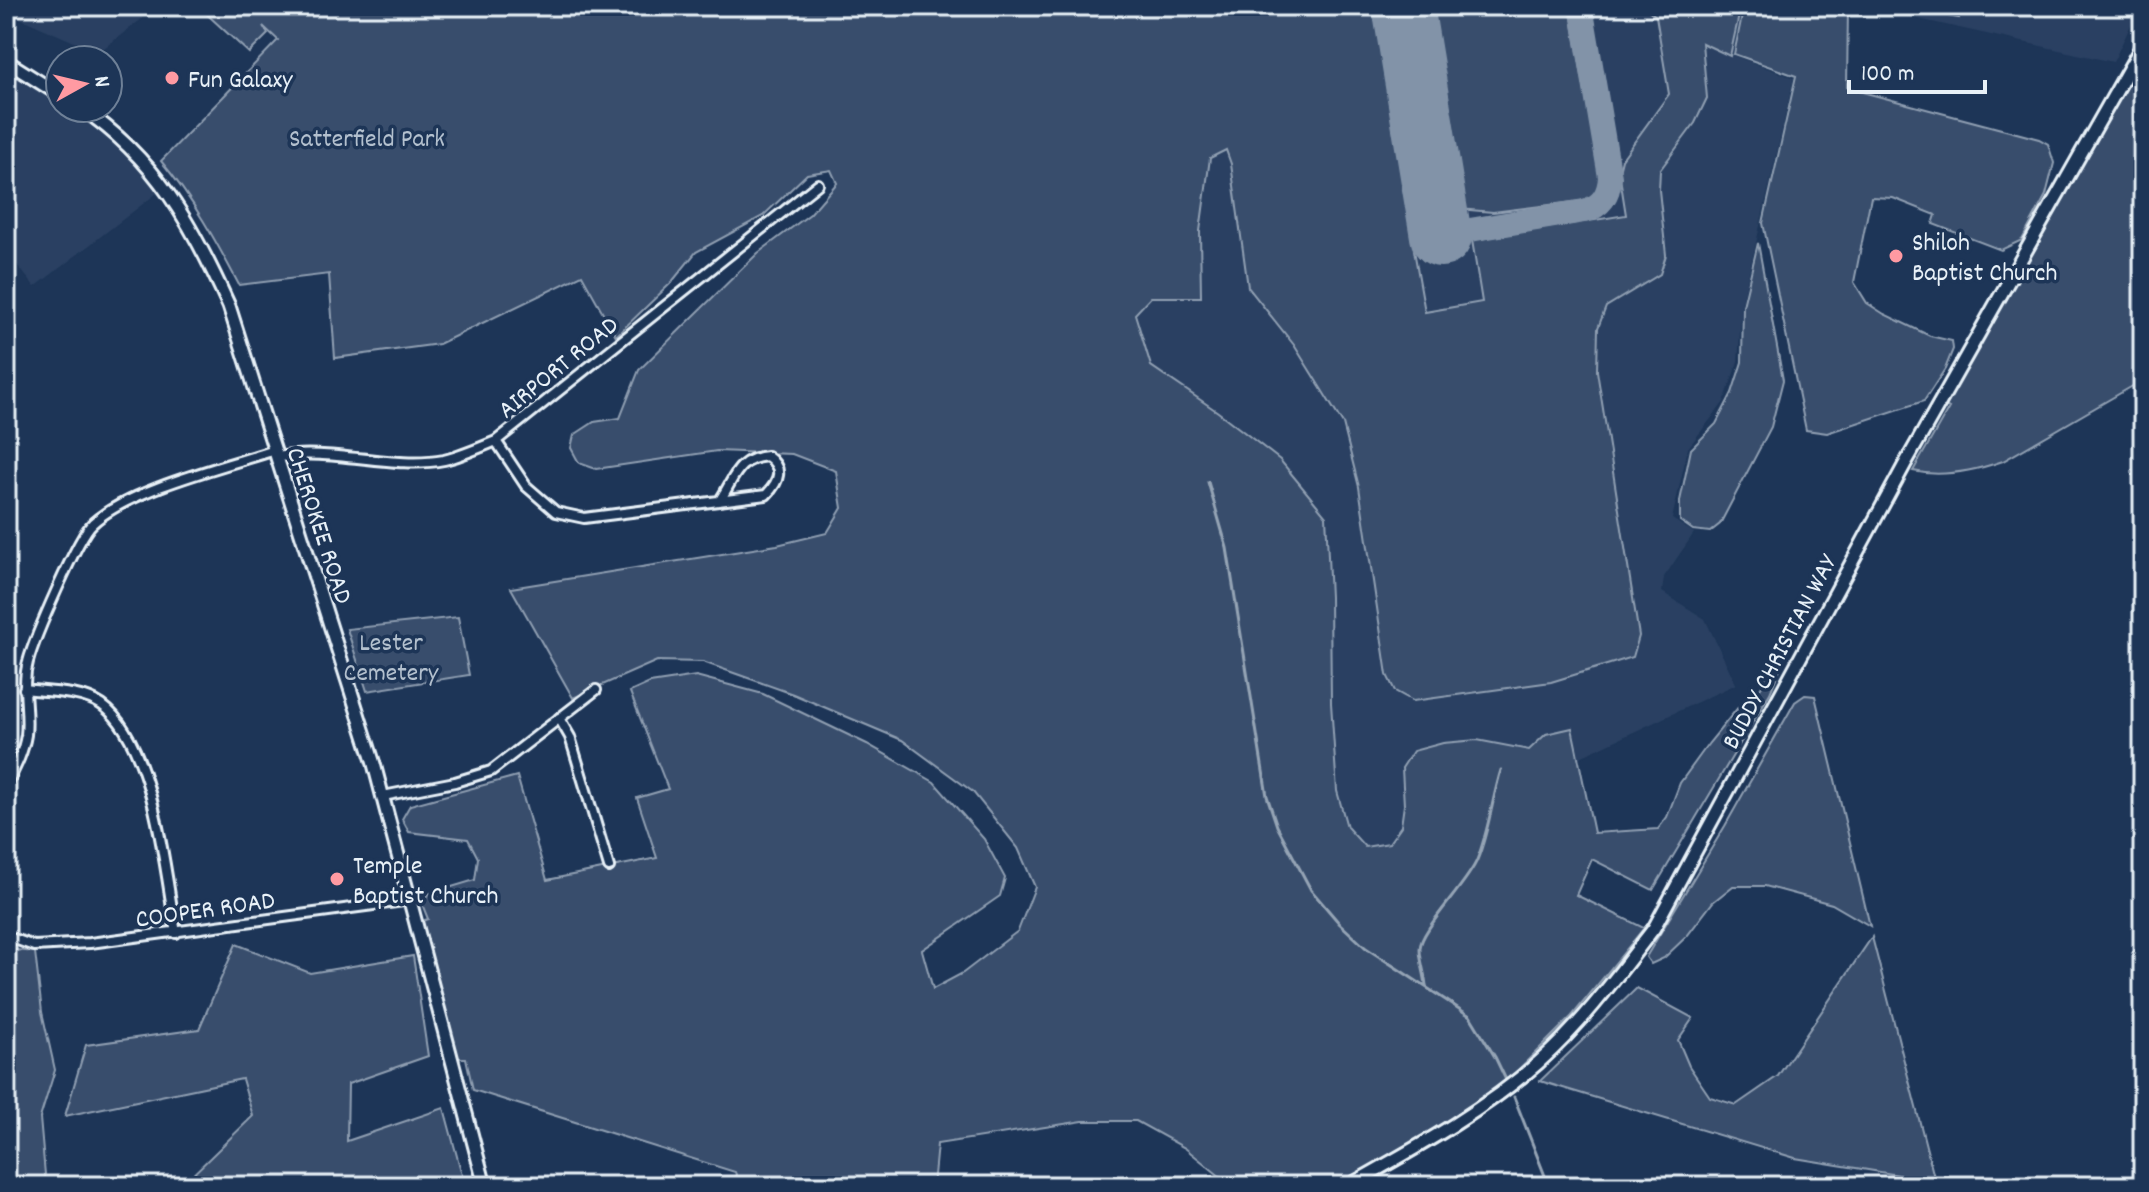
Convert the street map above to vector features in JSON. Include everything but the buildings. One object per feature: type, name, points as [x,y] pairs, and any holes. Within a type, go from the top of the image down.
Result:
[{"type":"street","name":"BUDDY CHRISTIAN WAY","points":[[1348,1186],[1469,1116],[1538,1063],[1601,998],[1654,928],[1905,464],[2143,44]]},
{"type":"street","points":[[6,61],[44,85]]},
{"type":"street","name":"CHEROKEE ROAD","points":[[103,124],[138,156],[171,197],[199,240],[229,306],[383,796],[485,1186]]},
{"type":"street","name":"AIRPORT ROAD","points":[[6,786],[19,761],[26,734],[24,689],[27,662],[74,553],[92,524],[122,504],[157,490],[276,454],[420,462],[444,460],[496,441],[818,184]]},
{"type":"street","points":[[496,441],[526,486],[556,512],[584,518],[766,495],[776,485],[779,474],[776,463],[767,456],[744,462],[720,500]]},
{"type":"street","points":[[24,689],[80,697],[101,704],[131,738],[155,811],[176,933]]},
{"type":"street","points":[[383,796],[455,782],[491,771],[596,690]]},
{"type":"street","points":[[559,718],[570,737],[609,867]]},
{"type":"street","name":"COOPER ROAD","points":[[6,936],[34,946],[90,943],[411,900]]},
{"type":"shaded area","points":[[6,6],[148,6],[143,18],[109,44],[79,44],[6,12]]},
{"type":"shaded area","points":[[1065,6],[1743,6],[1732,55],[1794,78],[1742,304],[1738,361],[1724,402],[1688,448],[1672,519],[1694,533],[1664,577],[1662,592],[1705,619],[1736,684],[1337,871],[1130,358]]},
{"type":"shaded area","points":[[1860,6],[2140,6],[2113,62]]},
{"type":"shaded area","points":[[6,70],[44,93],[44,124],[91,124],[111,138],[161,190],[35,287],[6,251]]},
{"type":"green space","name":"Satterfield Park","points":[[198,6],[1381,6],[1422,249],[1414,250],[1425,312],[1482,302],[1472,240],[1626,215],[1619,171],[1622,159],[1669,94],[1656,16],[1643,6],[1741,6],[1730,56],[1702,43],[1707,98],[1695,123],[1660,170],[1659,190],[1666,255],[1660,274],[1606,307],[1598,328],[1597,371],[1639,636],[1633,657],[1551,682],[1413,701],[1395,691],[1387,675],[1359,487],[1343,424],[1294,345],[1248,287],[1231,164],[1226,150],[1210,158],[1200,231],[1201,297],[1151,297],[1135,314],[1151,366],[1280,460],[1326,516],[1331,703],[1337,791],[1347,827],[1365,847],[1389,843],[1401,826],[1404,805],[1402,768],[1413,751],[1443,743],[1477,740],[1529,750],[1546,734],[1572,728],[1594,833],[1658,829],[1667,817],[1680,783],[1740,705],[1761,687],[1775,653],[1789,646],[1770,693],[1653,890],[1592,859],[1576,895],[1644,928],[1572,1016],[1514,1074],[1448,1126],[1333,1186],[1254,1186],[1251,1183],[1232,1186],[1185,1148],[1136,1121],[1083,1121],[937,1144],[933,1186],[740,1186],[735,1172],[473,1090],[466,1058],[457,1058],[422,921],[428,919],[422,904],[428,894],[475,880],[478,858],[468,839],[409,832],[402,819],[410,805],[517,776],[547,880],[657,858],[637,798],[668,789],[630,692],[650,683],[696,676],[763,694],[867,744],[934,782],[984,839],[1005,878],[1000,896],[922,950],[933,989],[963,973],[1018,931],[1035,887],[1018,848],[973,792],[902,740],[793,694],[703,662],[657,661],[573,698],[511,588],[777,545],[827,533],[842,508],[836,471],[792,454],[717,451],[596,469],[579,463],[571,448],[574,435],[594,422],[620,418],[639,370],[758,253],[810,214],[837,183],[831,170],[807,174],[763,216],[696,252],[671,283],[616,336],[582,275],[439,344],[335,358],[329,274],[239,285],[194,205],[161,161],[278,40],[263,26],[268,34],[249,53]]},
{"type":"green space","points":[[1429,6],[1570,6],[1600,178],[1599,187],[1592,196],[1581,201],[1493,212],[1459,209],[1424,9]]},
{"type":"green space","points":[[1744,6],[1848,6],[1847,88],[2039,139],[2048,144],[2054,163],[2046,195],[2022,240],[2001,250],[1933,224],[1936,215],[1893,198],[1871,197],[1854,282],[1867,303],[1930,336],[1952,341],[1953,349],[1945,369],[1924,401],[1827,433],[1806,430],[1763,223],[1796,76],[1734,54]]},
{"type":"green space","points":[[1893,6],[1962,6],[1959,18]]},
{"type":"green space","points":[[2143,56],[2143,380],[2003,461],[1958,472],[1936,474],[1913,471],[1949,408],[1943,405]]},
{"type":"green space","points":[[1758,243],[1783,380],[1771,427],[1720,524],[1710,532],[1693,530],[1680,521],[1680,501],[1691,449],[1716,424],[1732,393],[1742,362],[1743,306]]},
{"type":"green space","name":"Lester Cemetery","points":[[458,617],[469,675],[367,691],[347,629]]},
{"type":"green space","points":[[1805,695],[1815,696],[1870,926],[1832,904],[1765,886],[1733,886],[1713,902],[1687,936],[1664,958],[1651,964],[1646,957],[1795,702]]},
{"type":"green space","points":[[1872,937],[1935,1181],[1795,1158],[1540,1081],[1637,988],[1693,1018],[1678,1040],[1689,1066],[1710,1097],[1736,1105],[1778,1076]]},
{"type":"green space","points":[[236,944],[310,973],[413,956],[428,1056],[348,1084],[347,1141],[444,1108],[465,1186],[181,1186],[253,1116],[242,1079],[65,1116],[86,1045],[199,1029]]},
{"type":"green space","points":[[6,949],[35,952],[42,1012],[55,1070],[40,1118],[46,1186],[6,1186]]},
{"type":"waterway","points":[[1208,482],[1227,548],[1267,796],[1277,826],[1311,890],[1340,924],[1366,948],[1470,1016],[1507,1082]]},
{"type":"waterway","points":[[1426,986],[1420,954],[1422,941],[1477,860],[1501,770]]},
{"type":"waterway","points":[[1514,1097],[1549,1186]]},
{"type":"taxiway","points":[[1440,235],[1584,211],[1595,207],[1603,199],[1610,177],[1581,6]]},
{"type":"runway","points":[[1403,6],[1441,236]]},
{"type":"place","name":"Fun Galaxy","points":[[172,78]]},
{"type":"place","name":"Shiloh Baptist Church","points":[[1896,256]]},
{"type":"place","name":"Temple Baptist Church","points":[[337,879]]}]
